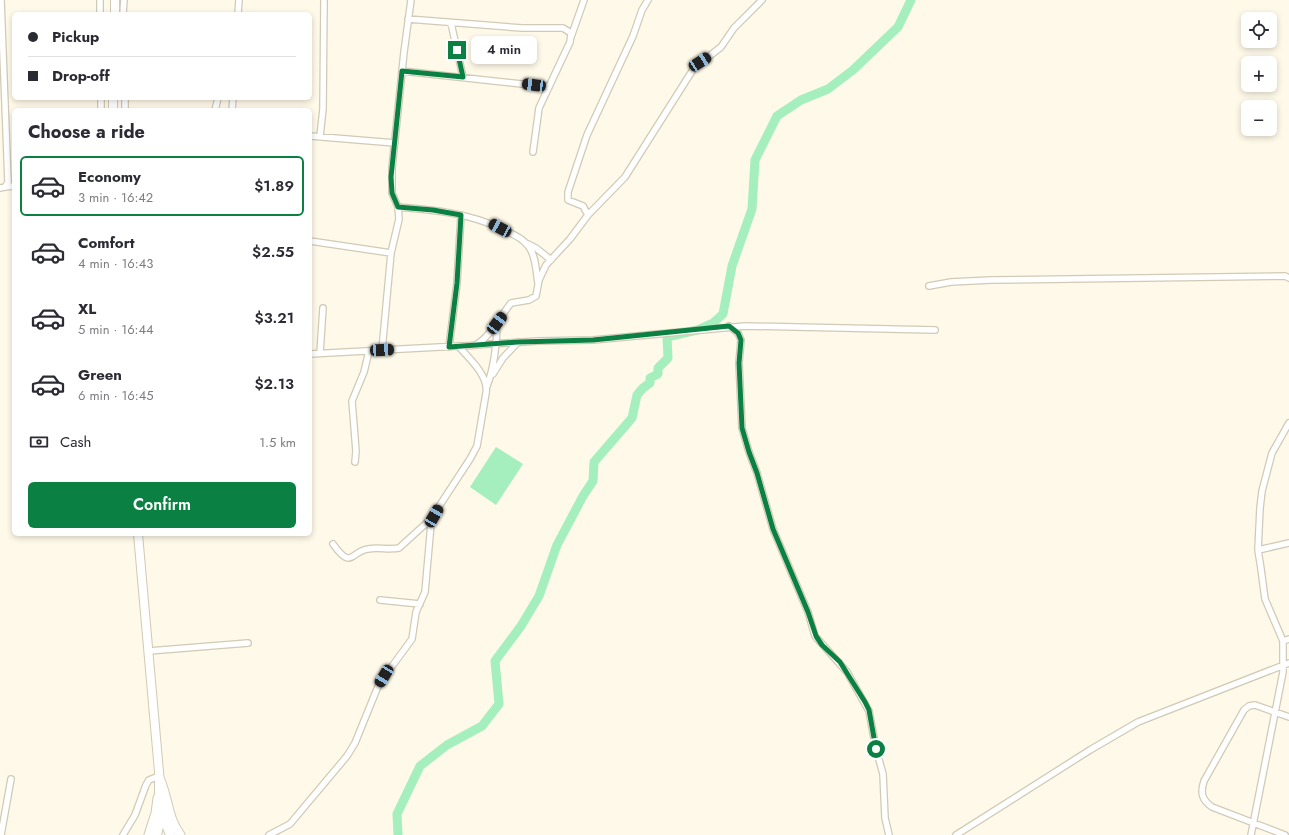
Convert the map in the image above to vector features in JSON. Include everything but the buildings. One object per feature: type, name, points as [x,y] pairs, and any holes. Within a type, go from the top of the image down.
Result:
[{"type":"main road","points":[[115,0],[115,12]]},
{"type":"main road","points":[[138,536],[159,777],[166,825],[170,835]]},
{"type":"main road","points":[[157,835],[159,826],[159,777]]},
{"type":"main road","points":[[159,777],[164,788],[173,822],[180,835]]},
{"type":"main road","points":[[149,835],[156,813],[158,798]]},
{"type":"street","points":[[1,0],[8,160],[8,182],[3,188]]},
{"type":"street","points":[[100,0],[100,12]]},
{"type":"street","points":[[123,12],[124,0]]},
{"type":"street","points":[[238,12],[239,0]]},
{"type":"street","points":[[320,136],[323,109],[324,0]]},
{"type":"street","points":[[382,350],[391,253],[399,219],[398,207],[391,187],[402,71],[408,19],[412,0]]},
{"type":"street","points":[[532,152],[539,108],[571,37],[584,0]]},
{"type":"street","points":[[588,215],[583,206],[568,200],[568,192],[587,135],[633,36],[642,10],[648,0]]},
{"type":"street","points":[[475,345],[497,323],[511,303],[533,299],[538,291],[542,272],[588,215],[625,177],[694,68],[721,47],[739,23],[762,0]]},
{"type":"street","points":[[408,19],[522,28],[563,28],[571,33],[571,37]]},
{"type":"street","points":[[451,23],[463,77]]},
{"type":"street","points":[[402,71],[549,87]]},
{"type":"street","points":[[312,136],[395,143]]},
{"type":"street","points":[[398,207],[433,210],[489,222],[518,236],[551,260]]},
{"type":"street","points":[[449,347],[457,283],[461,215]]},
{"type":"street","points":[[312,241],[391,253]]},
{"type":"street","points":[[526,243],[532,254],[538,286]]},
{"type":"street","points":[[930,286],[951,282],[991,280],[1285,276],[1289,278]]},
{"type":"street","points":[[320,353],[323,308]]},
{"type":"street","points":[[492,376],[497,323]]},
{"type":"street","points":[[312,354],[449,347],[496,343],[593,340],[729,326],[935,330]]},
{"type":"street","points":[[729,326],[738,333],[741,340],[739,363],[742,428],[773,529],[808,612],[816,636],[848,672],[869,710],[876,749],[883,774],[885,818],[889,835]]},
{"type":"street","points":[[333,544],[340,555],[348,558],[367,549],[399,548],[434,516],[477,446],[487,386],[503,358],[518,342]]},
{"type":"street","points":[[458,346],[477,367],[487,386]]},
{"type":"street","points":[[355,462],[356,451],[352,401],[364,372],[369,351]]},
{"type":"street","points":[[1251,835],[1286,664],[1283,641],[1265,599],[1258,550],[1262,490],[1272,453],[1289,423]]},
{"type":"street","points":[[270,835],[290,824],[312,800],[322,785],[351,750],[379,684],[412,639],[415,618],[425,592],[430,534],[434,516]]},
{"type":"street","points":[[1258,550],[1289,543]]},
{"type":"street","points":[[380,600],[420,604]]},
{"type":"street","points":[[1283,641],[1289,639]]},
{"type":"street","points":[[149,651],[248,642]]},
{"type":"street","points":[[956,835],[1090,750],[1138,722],[1286,664]]},
{"type":"street","points":[[1285,835],[1212,807],[1202,796],[1202,789],[1204,781],[1244,710],[1249,706],[1255,705],[1289,717]]},
{"type":"street","points":[[123,835],[135,815],[146,784],[159,777]]},
{"type":"street","points":[[1,835],[10,779]]},
{"type":"shaded area","points":[[496,447],[523,464],[496,505],[470,487]]},
{"type":"waterway","points":[[398,835],[397,814],[420,766],[447,745],[482,726],[499,704],[495,661],[521,626],[539,596],[557,545],[583,496],[593,481],[594,462],[632,418],[637,395],[650,383],[650,378],[658,374],[658,368],[668,358],[667,337],[697,330],[713,323],[723,314],[732,266],[752,209],[755,160],[777,116],[801,100],[828,89],[853,70],[898,27],[911,0]]},
{"type":"route","points":[[457,50],[463,77],[402,71],[391,187],[393,197],[398,207],[433,210],[461,215],[457,283],[449,347],[496,343],[593,340],[729,326],[738,333],[741,340],[739,363],[742,428],[773,529],[780,550],[800,592],[816,636],[822,645],[848,672],[869,710],[876,749]]}]
